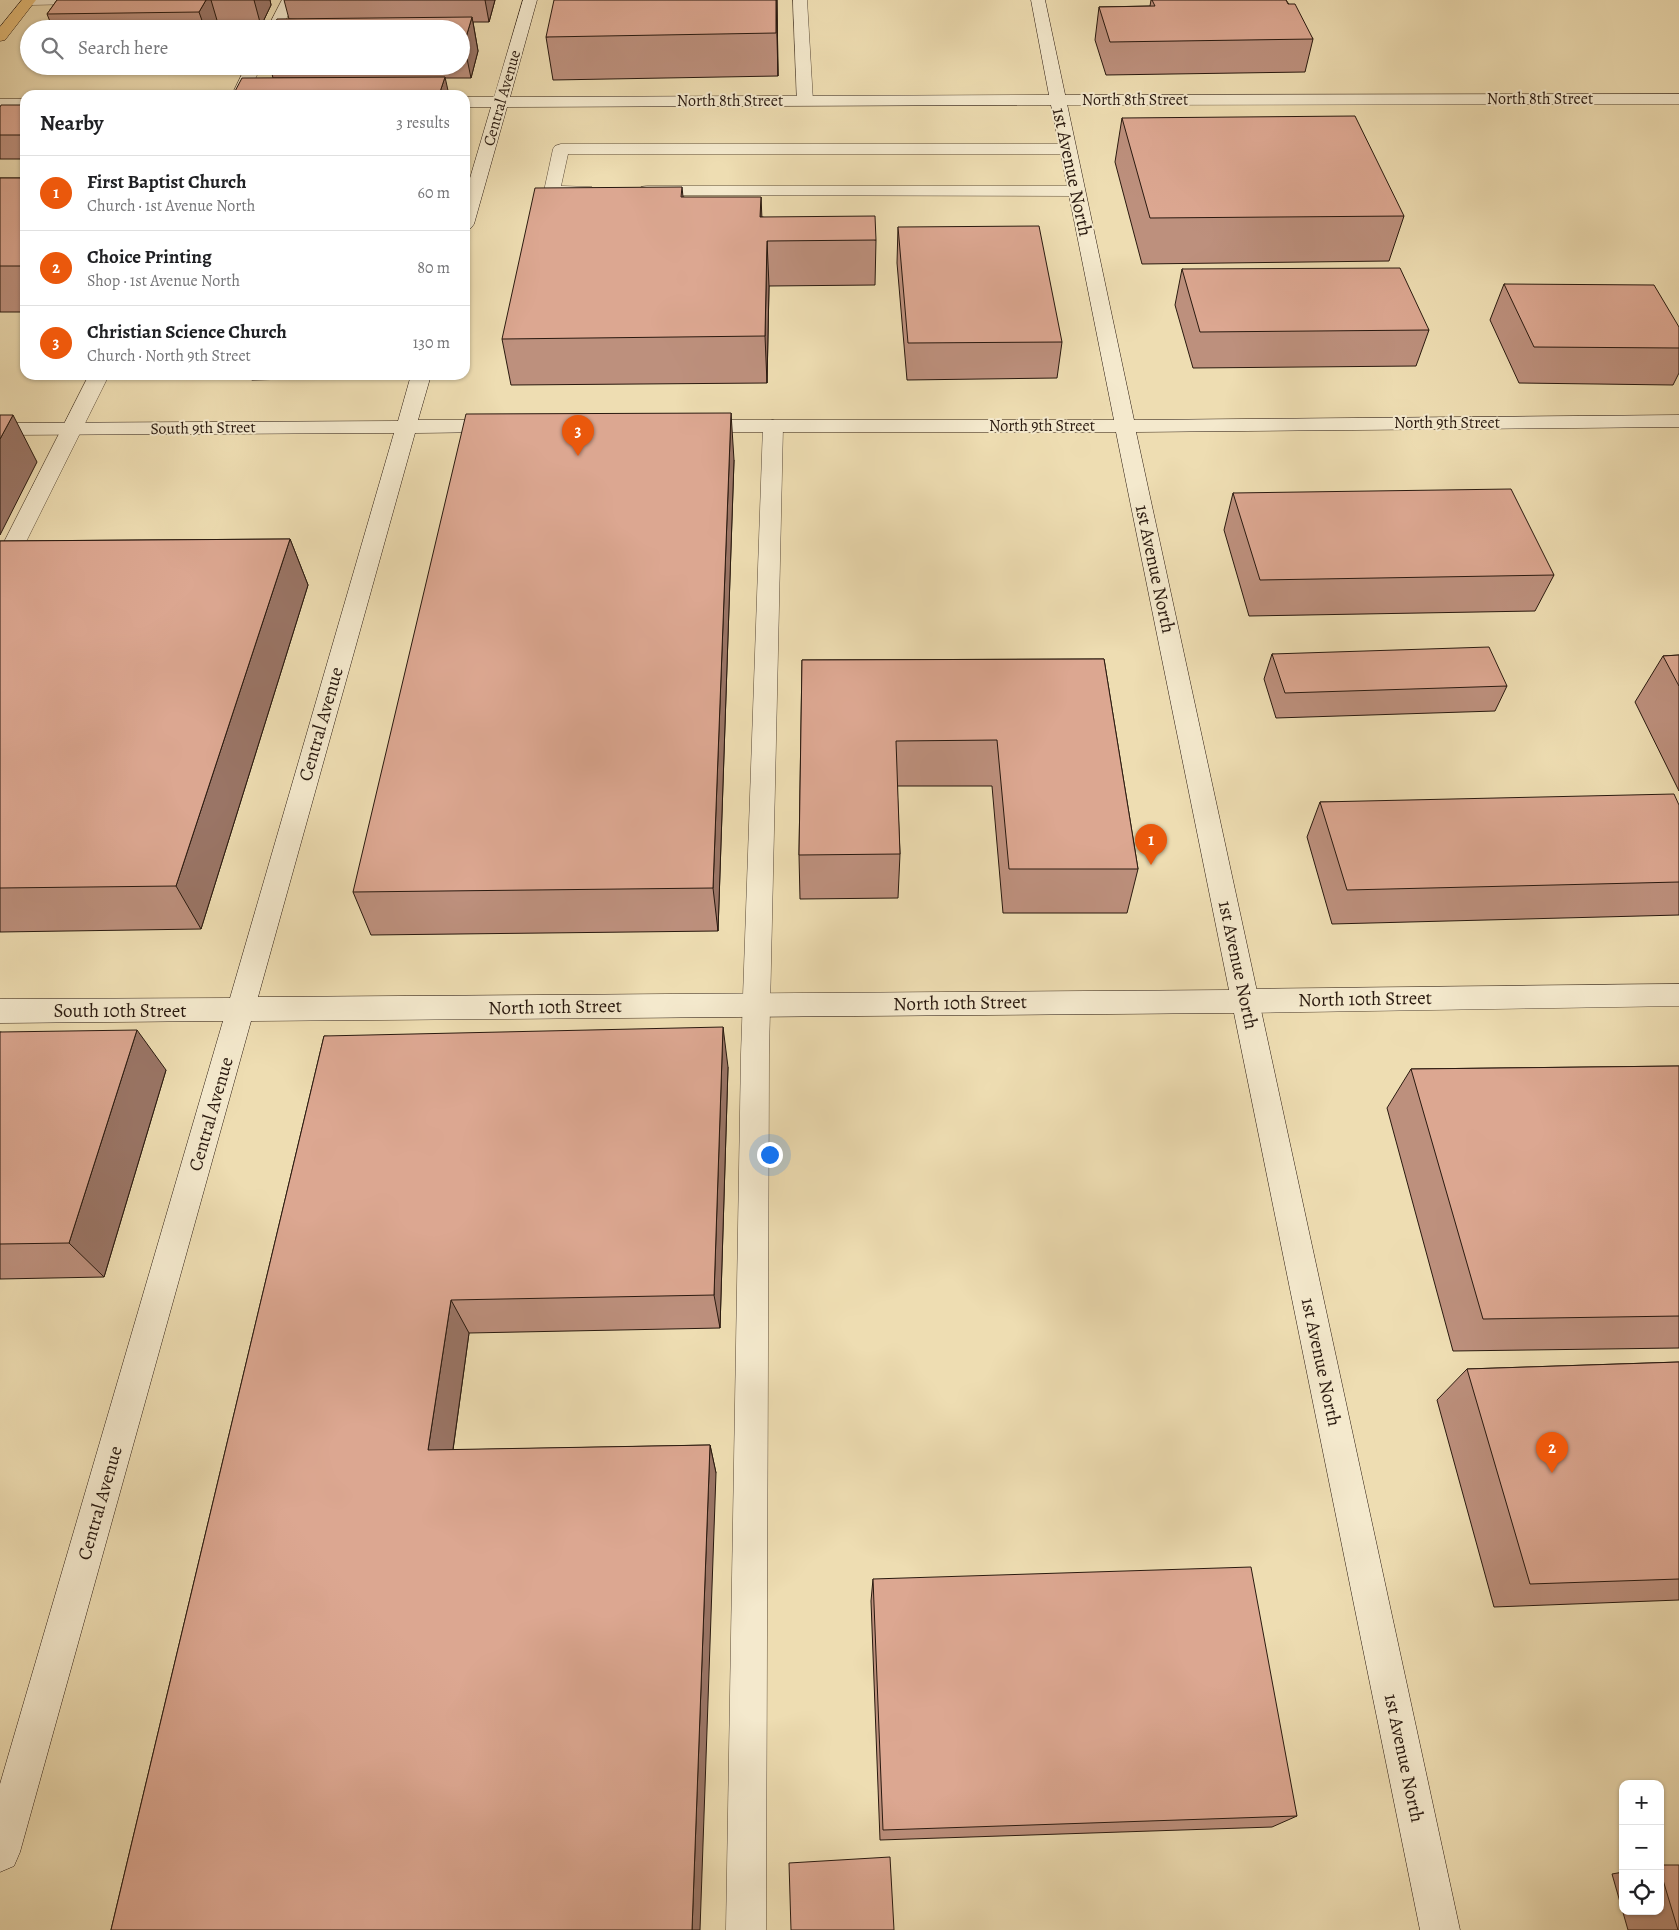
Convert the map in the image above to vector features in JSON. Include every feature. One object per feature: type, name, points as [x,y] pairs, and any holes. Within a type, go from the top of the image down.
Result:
[{"type":"main road","points":[[0,37],[29,1],[82,0]]},
{"type":"main road","points":[[279,20],[289,0]]},
{"type":"main road","name":"Central Avenue","points":[[470,207],[530,0]]},
{"type":"main road","points":[[800,0],[805,101]]},
{"type":"main road","name":"1st Avenue North","points":[[1038,0],[1067,149],[1440,1930]]},
{"type":"main road","points":[[242,90],[250,75]]},
{"type":"main road","name":"North 8th Street","points":[[470,102],[1679,98]]},
{"type":"main road","points":[[0,104],[20,104]]},
{"type":"main road","points":[[601,191],[552,191],[561,149],[1067,149]]},
{"type":"main road","points":[[631,191],[1076,191]]},
{"type":"main road","points":[[0,572],[96,380]]},
{"type":"main road","name":"Central Avenue","points":[[0,1852],[241,1011],[419,380]]},
{"type":"main road","name":"North 9th Street","points":[[674,426],[1125,426],[1679,421]]},
{"type":"main road","points":[[406,426],[516,426]]},
{"type":"main road","name":"South 9th Street","points":[[0,429],[406,426]]},
{"type":"main road","points":[[746,1930],[756,1005],[773,426]]},
{"type":"main road","name":"North 10th Street","points":[[241,1011],[1679,996]]},
{"type":"main road","name":"South 10th Street","points":[[0,1012],[241,1011]]},
{"type":"building","points":[[57,0],[206,0],[199,12],[47,14]]},
{"type":"building","points":[[554,0],[776,0],[776,33],[546,37]]},
{"type":"building","points":[[1152,0],[1286,0],[1288,4],[1295,4],[1313,39],[1110,42],[1099,7],[1155,6]]},
{"type":"building","points":[[472,17],[470,24],[470,20],[277,19]]},
{"type":"building","points":[[445,77],[441,90],[236,90],[242,78]]},
{"type":"building","points":[[1,105],[20,105],[20,135],[0,135]]},
{"type":"building","points":[[1355,116],[1404,216],[1150,218],[1122,118]]},
{"type":"building","points":[[0,178],[20,178],[20,266],[0,266]]},
{"type":"building","points":[[682,187],[681,197],[761,197],[760,217],[875,216],[876,240],[767,241],[765,336],[502,339],[535,188]]},
{"type":"building","points":[[1039,226],[1062,342],[908,343],[898,227]]},
{"type":"building","points":[[1400,268],[1429,330],[1200,332],[1182,269]]},
{"type":"building","points":[[1504,284],[1654,285],[1679,327],[1679,348],[1534,347]]},
{"type":"building","points":[[731,413],[713,888],[353,892],[466,414]]},
{"type":"building","points":[[0,415],[13,415],[0,439]]},
{"type":"building","points":[[1511,489],[1554,575],[1260,580],[1233,493]]},
{"type":"building","points":[[290,539],[176,886],[0,888],[0,541]]},
{"type":"building","points":[[1489,647],[1507,686],[1285,693],[1272,654]]},
{"type":"building","points":[[1679,655],[1679,686],[1663,656]]},
{"type":"building","points":[[1104,659],[1138,869],[1009,869],[997,740],[896,741],[900,854],[799,855],[802,660]]},
{"type":"building","points":[[1674,794],[1679,805],[1679,882],[1347,890],[1320,802]]},
{"type":"building","points":[[723,1027],[714,1295],[451,1300],[428,1450],[710,1445],[692,1930],[111,1930],[324,1036]]},
{"type":"building","points":[[137,1030],[69,1243],[0,1244],[0,1032]]},
{"type":"building","points":[[1679,1066],[1679,1316],[1483,1319],[1411,1069]]},
{"type":"building","points":[[1679,1362],[1679,1579],[1530,1584],[1467,1369]]},
{"type":"building","points":[[1251,1567],[1297,1816],[883,1830],[873,1579]]},
{"type":"building","points":[[890,1857],[894,1930],[791,1930],[789,1863]]},
{"type":"building","points":[[1664,1865],[1679,1865],[1678,1930],[1664,1883]]},
{"type":"place","name":"Christian Science Church","points":[[578,456]]},
{"type":"place","name":"First Baptist Church","points":[[1151,865]]},
{"type":"place","name":"Choice Printing","points":[[1552,1473]]}]
